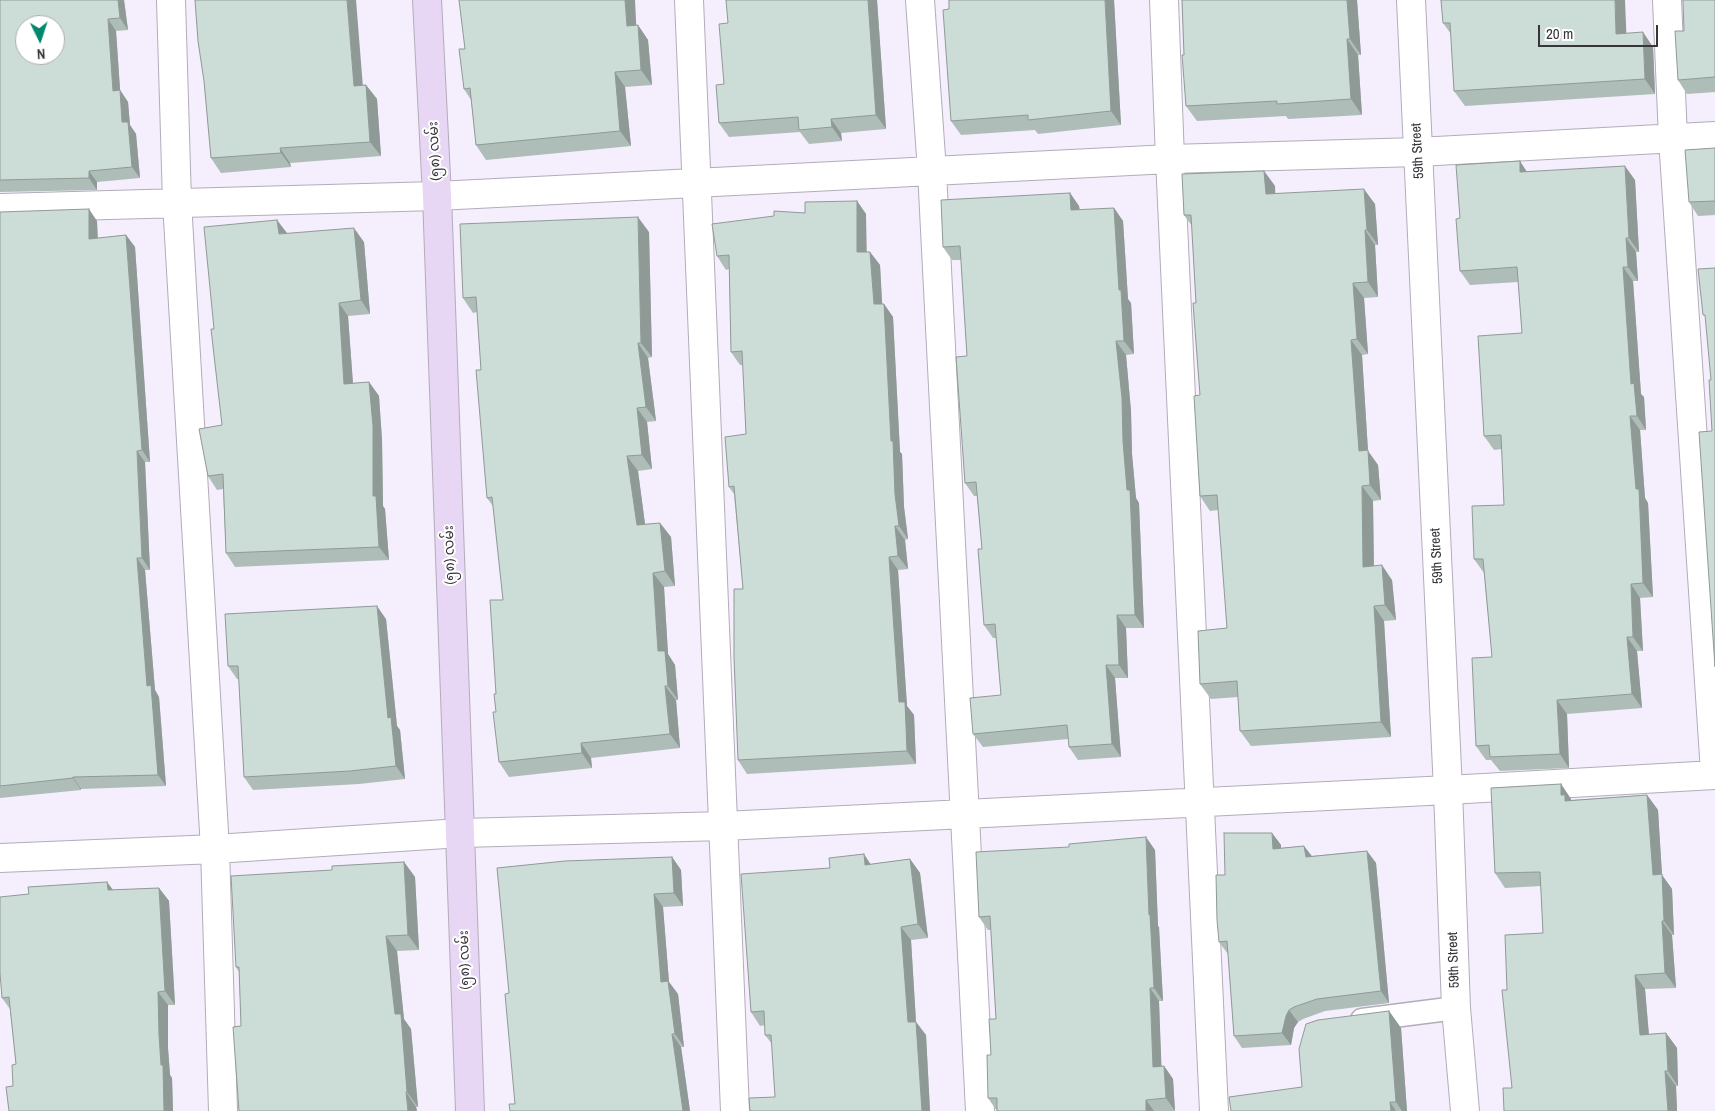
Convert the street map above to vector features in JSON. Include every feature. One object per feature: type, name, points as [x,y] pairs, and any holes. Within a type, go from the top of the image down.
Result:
[{"type":"main road","name":"(၅၈) လမ်း","points":[[427,0],[437,196],[470,1111]]},
{"type":"street","points":[[171,0],[177,202],[215,849],[223,1111]]},
{"type":"street","points":[[689,0],[735,1111]]},
{"type":"street","points":[[920,0],[932,171],[980,1111]]},
{"type":"street","points":[[1164,0],[1214,1111]]},
{"type":"street","name":"59th Street","points":[[1412,0],[1448,790],[1456,1008],[1465,1111]]},
{"type":"street","points":[[0,858],[215,849],[461,834],[724,826],[1448,790],[1715,774],[1673,138],[1667,0]]},
{"type":"street","points":[[0,208],[437,196],[1170,159],[1418,152],[1715,136]]},
{"type":"lane","points":[[1337,1023],[1456,1008]]},
{"type":"building","points":[[0,0],[118,0],[120,18],[108,19],[113,91],[120,90],[122,122],[128,122],[132,167],[89,171],[89,178],[0,180]]},
{"type":"building","points":[[195,0],[347,0],[354,86],[366,85],[370,142],[280,148],[281,153],[211,158]]},
{"type":"building","points":[[459,0],[625,0],[627,26],[638,25],[641,70],[615,72],[620,131],[476,145],[470,88],[464,89],[459,49],[465,49]]},
{"type":"building","points":[[726,0],[868,0],[876,115],[831,119],[832,127],[799,130],[798,117],[719,123],[716,85],[724,84],[719,24],[728,23]]},
{"type":"building","points":[[949,0],[1105,0],[1111,111],[1028,120],[1028,115],[951,121],[943,10],[949,9]]},
{"type":"building","points":[[1182,0],[1347,0],[1350,39],[1347,39],[1351,99],[1277,104],[1277,101],[1186,106],[1182,55],[1184,55]]},
{"type":"building","points":[[1441,0],[1615,0],[1616,34],[1643,32],[1645,79],[1454,91],[1450,23],[1443,23]]},
{"type":"building","points":[[1683,0],[1715,0],[1715,77],[1678,80],[1675,31],[1684,31]]},
{"type":"building","points":[[1715,148],[1715,201],[1689,202],[1685,150]]},
{"type":"building","points":[[1520,161],[1520,172],[1625,166],[1629,238],[1626,238],[1628,267],[1623,267],[1631,384],[1634,383],[1637,416],[1630,416],[1636,489],[1639,489],[1643,583],[1631,584],[1633,637],[1627,637],[1632,694],[1557,700],[1560,754],[1490,757],[1489,745],[1476,746],[1472,658],[1492,657],[1483,559],[1474,559],[1472,506],[1504,505],[1501,435],[1484,436],[1478,336],[1522,333],[1517,267],[1460,271],[1456,219],[1460,218],[1456,165]]},
{"type":"building","points":[[1264,171],[1266,194],[1364,189],[1368,282],[1353,283],[1357,339],[1351,340],[1359,451],[1368,450],[1370,485],[1362,486],[1363,567],[1382,565],[1385,605],[1374,606],[1381,722],[1240,731],[1237,681],[1200,684],[1198,631],[1227,628],[1217,495],[1200,496],[1194,396],[1200,395],[1193,303],[1196,303],[1191,215],[1184,215],[1182,174]]},
{"type":"building","points":[[1070,193],[1071,210],[1114,208],[1124,341],[1116,341],[1122,398],[1127,490],[1130,490],[1135,615],[1117,615],[1119,665],[1106,665],[1112,744],[1069,747],[1067,725],[973,734],[970,698],[1001,695],[995,624],[984,625],[978,549],[982,549],[976,482],[965,483],[956,357],[967,356],[960,246],[943,247],[941,200]]},
{"type":"building","points":[[857,201],[857,252],[870,252],[874,304],[884,304],[891,441],[893,441],[895,494],[899,526],[895,526],[898,556],[889,557],[899,702],[905,702],[907,751],[738,760],[734,657],[734,589],[743,589],[734,486],[729,487],[725,437],[746,434],[742,351],[731,352],[729,255],[717,256],[712,224],[774,216],[774,211],[805,213],[805,202]]},
{"type":"building","points":[[89,209],[89,239],[126,235],[142,450],[137,451],[142,558],[137,558],[147,686],[151,685],[158,775],[73,777],[0,786],[0,212]]},
{"type":"building","points":[[638,217],[641,343],[638,343],[646,407],[637,408],[642,455],[627,456],[637,525],[660,523],[665,571],[653,573],[658,651],[665,651],[668,686],[665,686],[670,734],[581,743],[582,753],[499,762],[493,712],[496,712],[494,694],[496,694],[490,600],[503,600],[492,497],[487,498],[476,370],[481,370],[476,297],[463,298],[460,224]]},
{"type":"building","points":[[277,220],[279,234],[354,228],[361,300],[339,303],[344,384],[369,382],[373,426],[373,496],[376,496],[379,547],[226,553],[223,474],[208,476],[199,429],[222,425],[211,329],[214,329],[204,227]]},
{"type":"building","points":[[1715,268],[1715,667],[1699,432],[1712,431],[1709,380],[1711,380],[1705,315],[1703,315],[1698,269]]},
{"type":"building","points":[[377,606],[388,718],[391,717],[396,766],[350,771],[244,777],[238,666],[228,666],[225,614]]},
{"type":"building","points":[[1561,784],[1561,795],[1565,795],[1565,801],[1647,795],[1653,875],[1662,874],[1665,973],[1635,975],[1640,1035],[1666,1033],[1668,1071],[1665,1071],[1668,1111],[1504,1111],[1503,1088],[1512,1088],[1502,990],[1507,990],[1505,935],[1543,933],[1540,872],[1495,873],[1491,788]]},
{"type":"building","points":[[1224,833],[1272,833],[1273,849],[1304,846],[1306,857],[1367,851],[1381,991],[1317,999],[1294,1007],[1289,1010],[1286,1016],[1282,1033],[1234,1036],[1227,941],[1219,942],[1217,920],[1216,875],[1225,875]]},
{"type":"building","points":[[1146,837],[1154,988],[1150,988],[1153,1067],[1164,1066],[1166,1098],[1146,1100],[1146,1111],[997,1111],[997,1098],[988,1098],[987,1055],[991,1055],[989,1019],[996,1019],[990,916],[979,917],[976,852],[1069,847],[1069,844]]},
{"type":"building","points":[[864,854],[865,865],[910,859],[918,924],[901,927],[908,1022],[916,1022],[922,1111],[750,1111],[749,1098],[775,1097],[771,1035],[765,1035],[764,1011],[751,1012],[741,874],[830,868],[829,858]]},
{"type":"building","points":[[672,857],[674,893],[654,894],[661,982],[668,981],[675,1034],[672,1034],[683,1111],[510,1111],[509,1104],[515,1104],[505,994],[509,993],[497,868],[565,861]]},
{"type":"building","points":[[404,862],[408,935],[386,936],[395,1014],[401,1014],[408,1111],[239,1111],[233,1027],[241,1026],[239,967],[236,967],[231,876],[332,870],[332,866]]},
{"type":"building","points":[[107,882],[108,890],[159,888],[165,991],[158,992],[164,1111],[9,1111],[6,1087],[13,1086],[12,1065],[16,1064],[9,997],[2,998],[0,973],[0,897],[29,894],[28,887]]},
{"type":"building","points":[[1389,1011],[1396,1102],[1390,1102],[1391,1111],[1231,1111],[1229,1097],[1302,1087],[1299,1049],[1306,1024],[1318,1020]]}]
